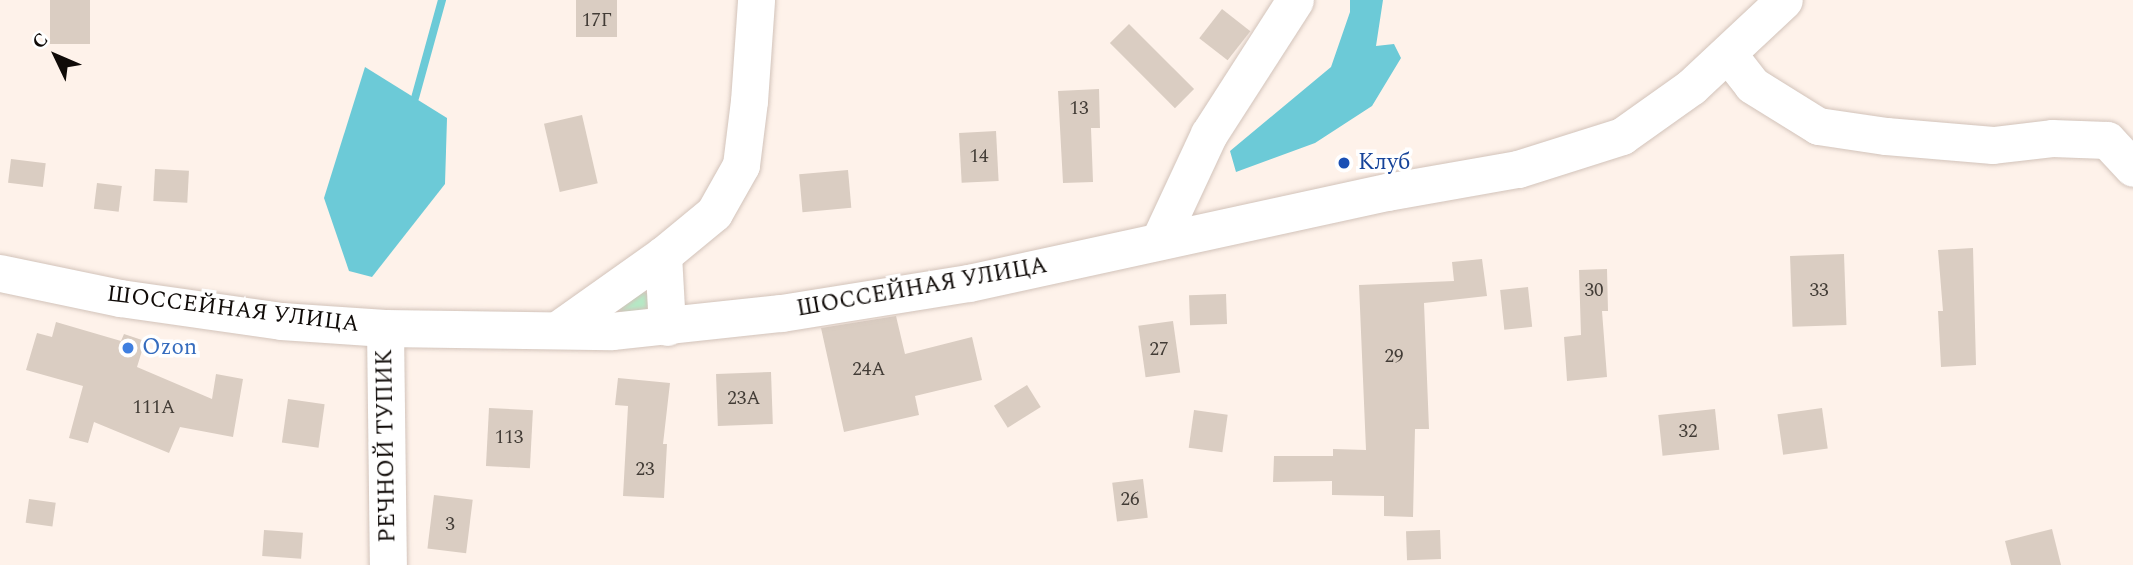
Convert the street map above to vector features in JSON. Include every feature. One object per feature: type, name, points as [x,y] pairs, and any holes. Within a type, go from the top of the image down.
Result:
[{"type":"street","points":[[556,330],[663,255],[714,213],[741,164],[750,101],[756,0]]},
{"type":"street","points":[[1159,241],[1209,134],[1294,0]]},
{"type":"street","name":"ШОССЕЙНАЯ УЛИЦА","points":[[0,273],[120,298],[281,321],[385,328],[556,330],[667,327],[781,313],[969,283],[1387,192],[1518,169],[1622,136],[1691,87],[1784,0]]},
{"type":"street","points":[[1728,54],[1752,85],[1818,126],[1886,136],[1993,145],[2052,138],[2107,140],[2133,167]]},
{"type":"street","points":[[663,255],[667,327]]},
{"type":"street","name":"РЕЧНОЙ ТУПИК","points":[[385,328],[388,565]]},
{"type":"green space","points":[[635,290],[651,294],[650,305],[646,312],[622,314],[618,307]]},
{"type":"water","points":[[1350,0],[1383,0],[1376,46],[1394,44],[1401,58],[1372,106],[1315,143],[1236,172],[1230,151],[1331,67],[1350,12]]},
{"type":"water","points":[[365,67],[447,118],[445,184],[372,277],[349,271],[324,198]]},
{"type":"building","points":[[50,0],[90,0],[90,44],[50,44]]},
{"type":"building","points":[[576,0],[617,0],[617,37],[576,37]]},
{"type":"building","points":[[1222,9],[1250,31],[1228,60],[1199,38]]},
{"type":"building","points":[[1129,24],[1194,89],[1175,108],[1110,43]]},
{"type":"building","points":[[1099,89],[1100,128],[1091,128],[1093,182],[1063,183],[1058,91]]},
{"type":"building","points":[[582,115],[598,183],[560,192],[544,124]]},
{"type":"building","points":[[996,131],[999,181],[962,183],[959,133]]},
{"type":"building","points":[[11,159],[46,163],[43,187],[8,183]]},
{"type":"building","points":[[155,169],[189,171],[187,203],[153,201]]},
{"type":"building","points":[[848,170],[851,208],[802,212],[799,174]]},
{"type":"building","points":[[97,183],[122,186],[119,212],[94,209]]},
{"type":"building","points":[[1973,248],[1976,365],[1941,367],[1938,311],[1943,311],[1938,250]]},
{"type":"building","points":[[1844,254],[1846,325],[1793,327],[1790,256]]},
{"type":"building","points":[[1482,259],[1487,296],[1424,303],[1429,429],[1415,429],[1413,517],[1384,516],[1384,496],[1332,495],[1332,481],[1273,482],[1274,456],[1333,456],[1333,449],[1366,450],[1359,285],[1454,281],[1452,262]]},
{"type":"building","points":[[1607,269],[1608,311],[1602,311],[1607,377],[1567,381],[1564,337],[1581,335],[1579,270]]},
{"type":"building","points":[[1528,287],[1532,327],[1504,330],[1500,290]]},
{"type":"building","points":[[1226,294],[1227,324],[1190,325],[1189,295]]},
{"type":"building","points":[[896,316],[905,354],[972,337],[982,380],[915,396],[919,415],[844,432],[821,328]]},
{"type":"building","points":[[1173,321],[1180,372],[1146,377],[1138,326]]},
{"type":"building","points":[[56,322],[121,341],[124,334],[145,341],[137,367],[212,399],[216,374],[243,379],[233,437],[180,427],[169,453],[94,422],[88,443],[69,438],[83,386],[26,370],[37,333],[52,337]]},
{"type":"building","points":[[771,372],[773,424],[718,426],[716,374]]},
{"type":"building","points":[[618,378],[670,383],[663,444],[667,444],[664,498],[623,496],[628,406],[615,405]]},
{"type":"building","points":[[1027,385],[1041,407],[1008,428],[994,406]]},
{"type":"building","points":[[288,399],[325,404],[319,448],[282,443]]},
{"type":"building","points":[[489,408],[533,410],[530,468],[486,466]]},
{"type":"building","points":[[1822,408],[1828,449],[1783,455],[1777,414]]},
{"type":"building","points":[[1715,409],[1719,450],[1663,456],[1658,415]]},
{"type":"building","points":[[1194,410],[1228,415],[1222,452],[1189,448]]},
{"type":"building","points":[[1143,479],[1148,518],[1117,521],[1112,483]]},
{"type":"building","points":[[434,495],[473,500],[466,553],[427,549]]},
{"type":"building","points":[[29,499],[56,503],[52,527],[26,523]]},
{"type":"building","points":[[2052,529],[2061,565],[2011,565],[2005,541]]},
{"type":"building","points":[[264,530],[303,533],[301,559],[262,556]]},
{"type":"building","points":[[1440,530],[1441,559],[1407,560],[1406,531]]},
{"type":"waterway","points":[[415,98],[442,0]]},
{"type":"place","name":"Клуб","points":[[1344,163]]},
{"type":"place","name":"Ozon","points":[[128,348]]}]
